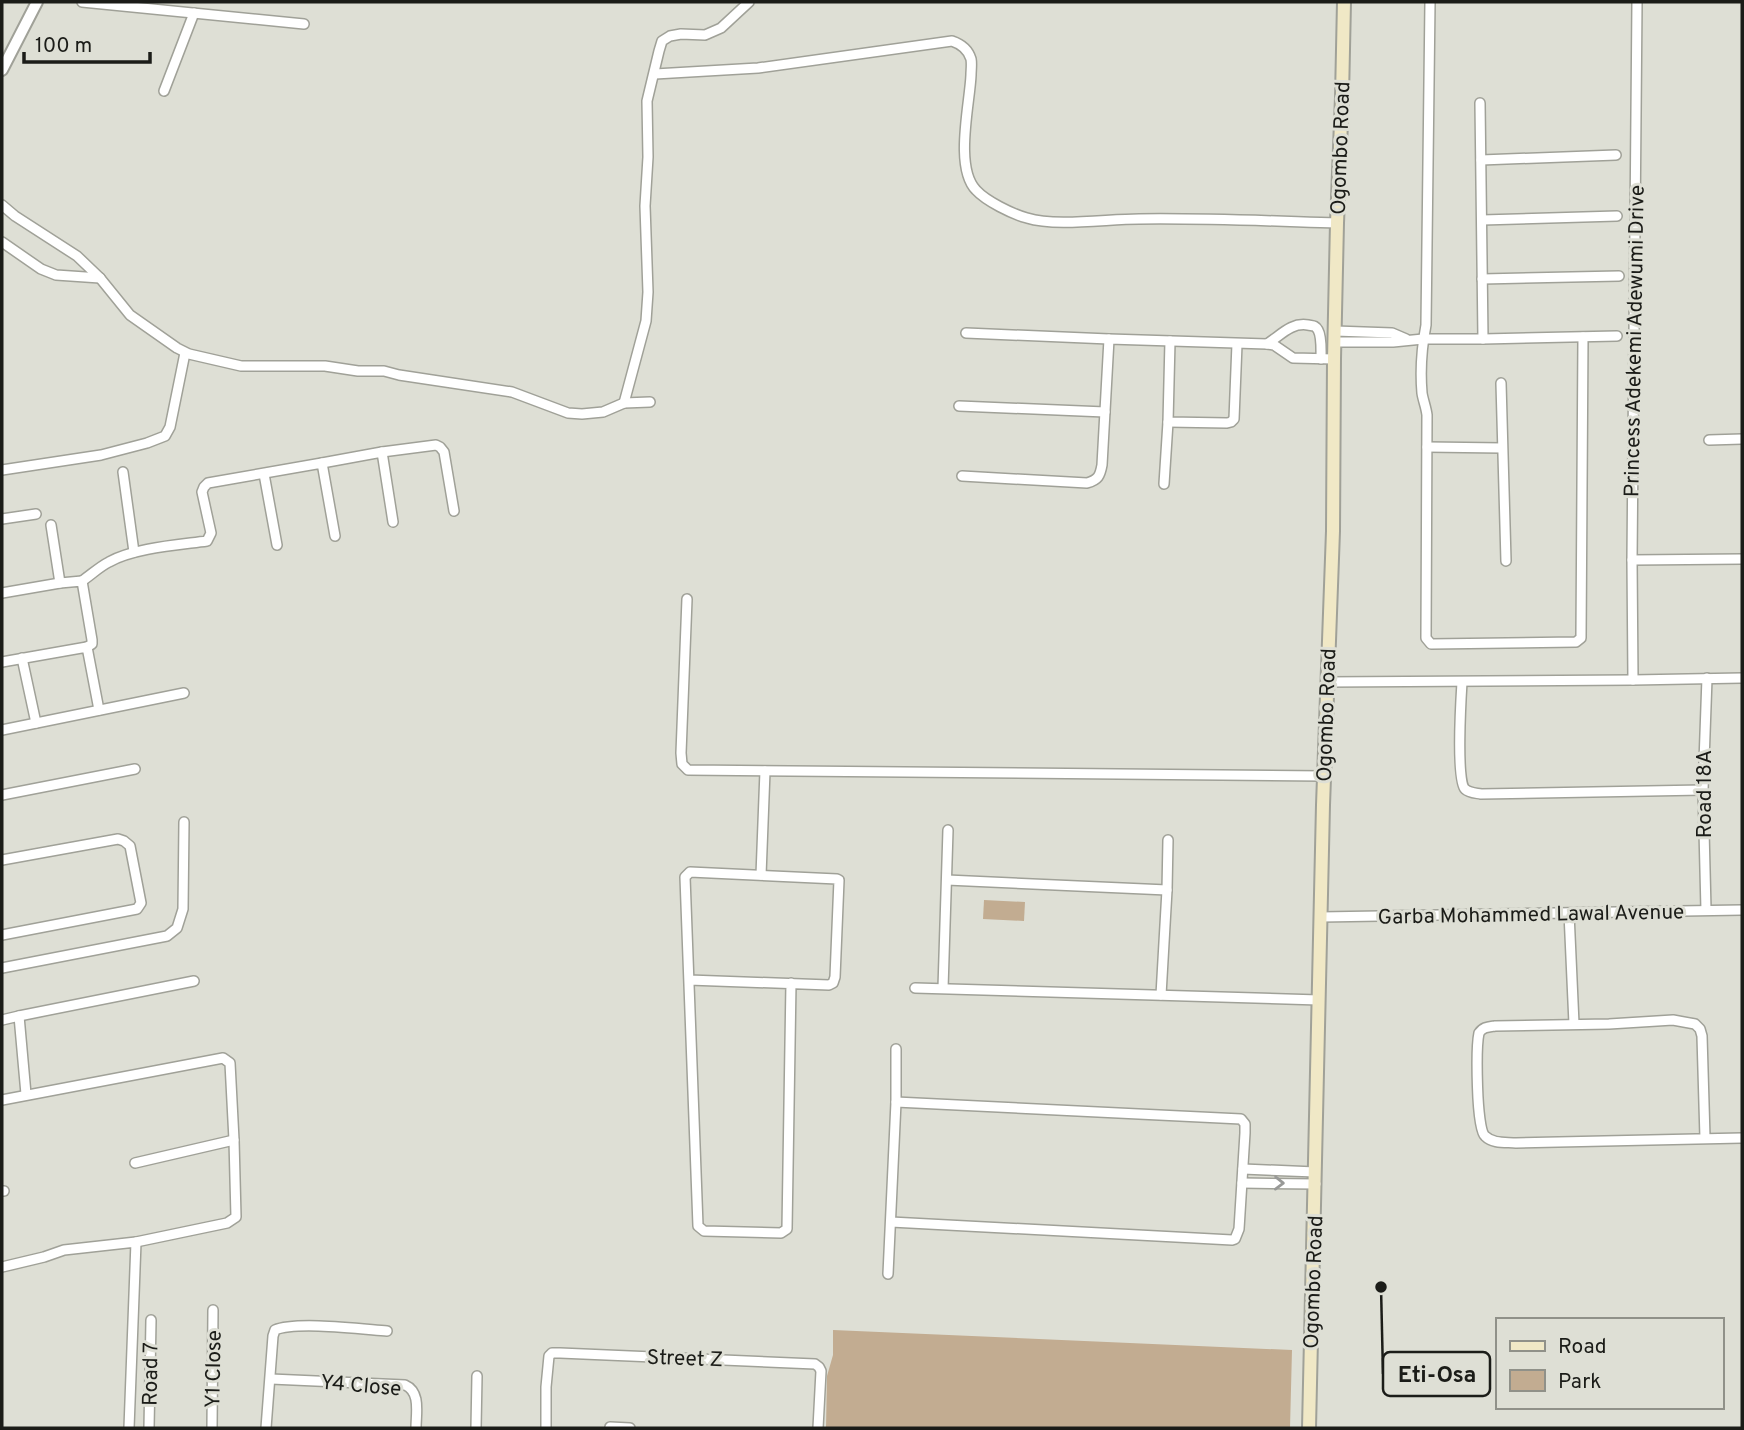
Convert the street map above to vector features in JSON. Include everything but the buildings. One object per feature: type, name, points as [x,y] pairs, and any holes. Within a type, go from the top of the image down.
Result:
[{"type":"main road","name":"Ogombo Road","points":[[1309,1428],[1332,531],[1327,359],[1335,337],[1344,2]]},
{"type":"street","points":[[2,70],[37,2]]},
{"type":"street","points":[[82,2],[304,24]]},
{"type":"street","points":[[624,403],[646,321],[648,101],[662,41],[674,35],[713,33],[728,23],[749,2]]},
{"type":"street","points":[[1430,2],[1426,325],[1423,339],[1422,391],[1426,405],[1427,447],[1427,642],[1436,645],[1578,640],[1581,635],[1583,337]]},
{"type":"street","name":"Princess Adekemi Adewumi Drive","points":[[1633,681],[1637,2]]},
{"type":"street","points":[[164,91],[194,13]]},
{"type":"street","points":[[655,74],[758,68],[952,41],[966,50],[971,60],[971,85],[964,141],[970,182],[976,190],[992,201],[1027,219],[1054,222],[1139,219],[1337,223]]},
{"type":"street","points":[[1480,103],[1483,339]]},
{"type":"street","points":[[1481,160],[1616,155]]},
{"type":"street","points":[[2,205],[77,256],[100,278],[130,315],[185,353],[194,356],[241,366],[325,366],[358,371],[384,371],[512,392],[551,408],[582,414],[603,412],[624,403],[650,402]]},
{"type":"street","points":[[1482,220],[1617,216]]},
{"type":"street","points":[[2,242],[41,269],[56,275],[100,278]]},
{"type":"street","points":[[1482,279],[1619,276]]},
{"type":"street","points":[[966,333],[1109,340],[1170,341],[1237,344],[1268,345],[1274,345],[1293,358],[1327,359],[1317,329],[1313,325],[1293,326],[1268,345]]},
{"type":"street","points":[[1335,337],[1393,342],[1423,339],[1617,336]]},
{"type":"street","points":[[962,476],[1087,483],[1096,481],[1101,474],[1102,465],[1109,340]]},
{"type":"street","points":[[1164,484],[1170,341]]},
{"type":"street","points":[[1167,422],[1231,422],[1235,415],[1237,344]]},
{"type":"street","points":[[2,470],[102,455],[165,436],[170,427],[185,353]]},
{"type":"street","points":[[1501,383],[1506,561]]},
{"type":"street","points":[[959,406],[1105,412]]},
{"type":"street","points":[[1709,440],[1742,439]]},
{"type":"street","points":[[2,593],[82,581],[109,562],[134,552],[207,541],[211,533],[202,492],[208,483],[436,445],[444,452],[454,511]]},
{"type":"street","points":[[1427,447],[1502,448]]},
{"type":"street","points":[[382,452],[393,522]]},
{"type":"street","points":[[322,463],[335,536]]},
{"type":"street","points":[[123,472],[134,552]]},
{"type":"street","points":[[264,474],[277,545]]},
{"type":"street","points":[[2,519],[36,514]]},
{"type":"street","points":[[51,525],[60,583]]},
{"type":"street","points":[[1632,560],[1742,559]]},
{"type":"street","points":[[2,662],[92,644],[82,581]]},
{"type":"street","points":[[687,599],[681,744],[683,767],[691,770],[1324,776]]},
{"type":"street","points":[[87,647],[99,710]]},
{"type":"street","points":[[22,658],[36,723]]},
{"type":"street","name":"Road 18A","points":[[1706,910],[1703,790],[1707,678]]},
{"type":"street","points":[[1327,682],[1742,678]]},
{"type":"street","points":[[1462,682],[1460,769],[1465,790],[1481,794],[1703,790]]},
{"type":"street","points":[[2,730],[184,693]]},
{"type":"street","points":[[2,794],[135,769]]},
{"type":"street","points":[[761,875],[765,771]]},
{"type":"street","points":[[2,968],[167,936],[177,928],[183,909],[184,822]]},
{"type":"street","points":[[943,988],[948,830]]},
{"type":"street","points":[[2,860],[118,839],[130,846],[141,903],[137,909],[2,935]]},
{"type":"street","points":[[1161,995],[1168,840]]},
{"type":"street","points":[[689,980],[833,983],[840,883],[837,879],[690,872],[685,877],[698,1226],[704,1231],[781,1233],[787,1229],[791,983]]},
{"type":"street","points":[[947,880],[1167,890]]},
{"type":"street","name":"Garba Mohammed Lawal Avenue","points":[[1321,918],[1742,910]]},
{"type":"street","points":[[1569,913],[1574,1024]]},
{"type":"street","points":[[2,1020],[194,981]]},
{"type":"street","points":[[915,988],[1319,1000]]},
{"type":"street","points":[[19,1016],[26,1094]]},
{"type":"street","points":[[1705,1138],[1702,1036],[1695,1024],[1673,1020],[1495,1026],[1481,1029],[1478,1038],[1480,1130],[1486,1138],[1493,1141],[1516,1143],[1742,1138]]},
{"type":"street","points":[[888,1274],[896,1049]]},
{"type":"street","points":[[2,1100],[223,1058],[230,1063],[236,1209],[236,1217],[233,1220],[136,1242],[65,1250],[2,1267]]},
{"type":"street","points":[[891,1222],[1232,1240],[1239,1229],[1245,1125],[1241,1119],[895,1102]]},
{"type":"street","points":[[135,1163],[234,1140]]},
{"type":"street","points":[[1243,1169],[1316,1178]]},
{"type":"street","points":[[1242,1183],[1316,1178]]},
{"type":"street","points":[[129,1428],[136,1242]]},
{"type":"street","name":"Y1 Close","points":[[212,1428],[213,1310]]},
{"type":"street","name":"Road 7","points":[[149,1428],[151,1320]]},
{"type":"street","points":[[266,1428],[275,1330],[305,1326],[387,1331]]},
{"type":"street","name":"Street Z","points":[[546,1428],[546,1387],[549,1356],[552,1353],[815,1364],[821,1371],[818,1428]]},
{"type":"street","points":[[476,1428],[477,1376]]},
{"type":"street","name":"Y4 Close","points":[[271,1379],[405,1385],[415,1394],[416,1428]]},
{"type":"street","points":[[610,1415],[610,1428],[629,1428]]},
{"type":"green space","points":[[984,900],[1025,902],[1024,921],[983,919]]},
{"type":"green space","points":[[833,1330],[1292,1350],[1290,1428],[826,1428],[827,1376],[833,1355]]},
{"type":"place","name":"Eti-Osa","points":[[1381,1287]]}]
